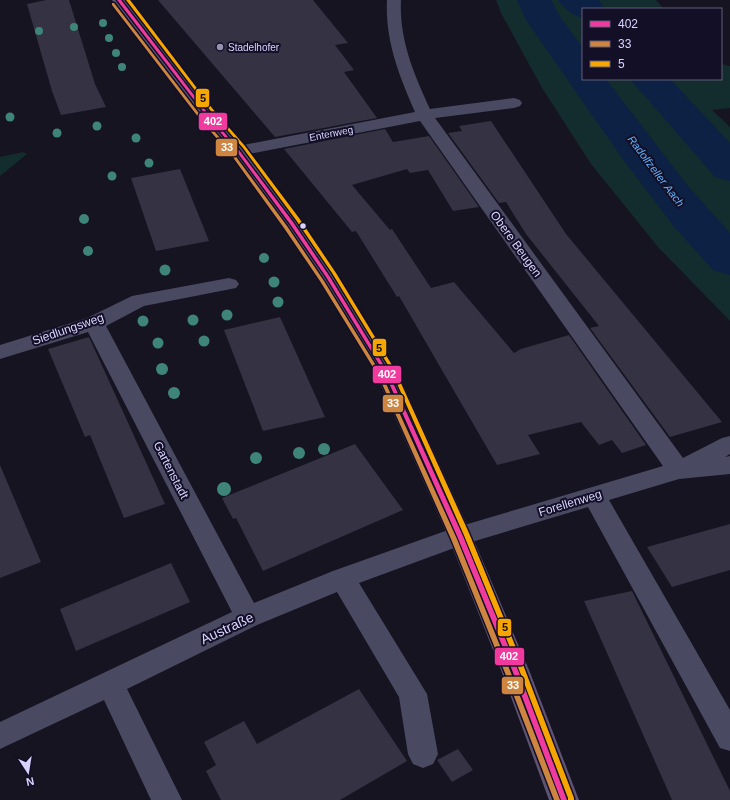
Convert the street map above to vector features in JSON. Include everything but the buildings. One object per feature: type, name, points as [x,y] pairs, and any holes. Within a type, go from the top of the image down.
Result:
[{"type":"main road","points":[[119,0],[206,113],[238,151],[300,235],[328,277],[386,374],[460,536],[515,670],[564,800]]},
{"type":"street","name":"Obere Beugen","points":[[394,0],[393,24],[399,55],[424,115],[679,470]]},
{"type":"street","name":"Entenweg","points":[[238,151],[424,115],[514,103]]},
{"type":"street","name":"Siedlungsweg","points":[[0,352],[94,323],[139,301],[229,284]]},
{"type":"street","name":"Gartenstadt","points":[[94,323],[248,617]]},
{"type":"street","name":"Forellenweg","points":[[460,536],[679,470],[730,444]]},
{"type":"street","name":"Forellenweg","points":[[679,470],[730,465]]},
{"type":"street","points":[[594,496],[730,738]]},
{"type":"street","name":"Austraße","points":[[0,736],[248,617],[342,578],[460,536]]},
{"type":"street","points":[[342,578],[413,694],[422,754]]},
{"type":"street","points":[[110,683],[167,800]]},
{"type":"green space","points":[[496,0],[656,0],[663,8],[582,8],[582,80],[722,80],[722,64],[730,66],[730,108],[712,110],[730,127],[730,321],[658,247],[591,164],[542,88],[501,13]]},
{"type":"green space","points":[[23,152],[27,154],[0,176],[0,157]]},
{"type":"waterway","name":"Radolfzeller Aach","points":[[534,0],[544,20],[582,74]]},
{"type":"waterway","points":[[575,0],[587,8]]},
{"type":"waterway","name":"Radolfzeller Aach","points":[[587,80],[673,196],[710,240],[730,260]]},
{"type":"waterway","points":[[650,80],[730,168]]},
{"type":"transit line","name":"402","points":[[119,0],[206,113],[238,151],[292,223],[328,277],[387,374],[460,536],[515,670],[564,800]]},
{"type":"transit line","name":"5","points":[[128,0],[211,109],[244,147],[298,219],[334,273],[393,370],[466,533],[521,667],[571,798]]},
{"type":"transit line","name":"33","points":[[113,4],[200,117],[233,155],[286,227],[322,281],[381,377],[454,539],[557,800]]},
{"type":"place","name":"Stadelhofer","points":[[220,47]]}]
